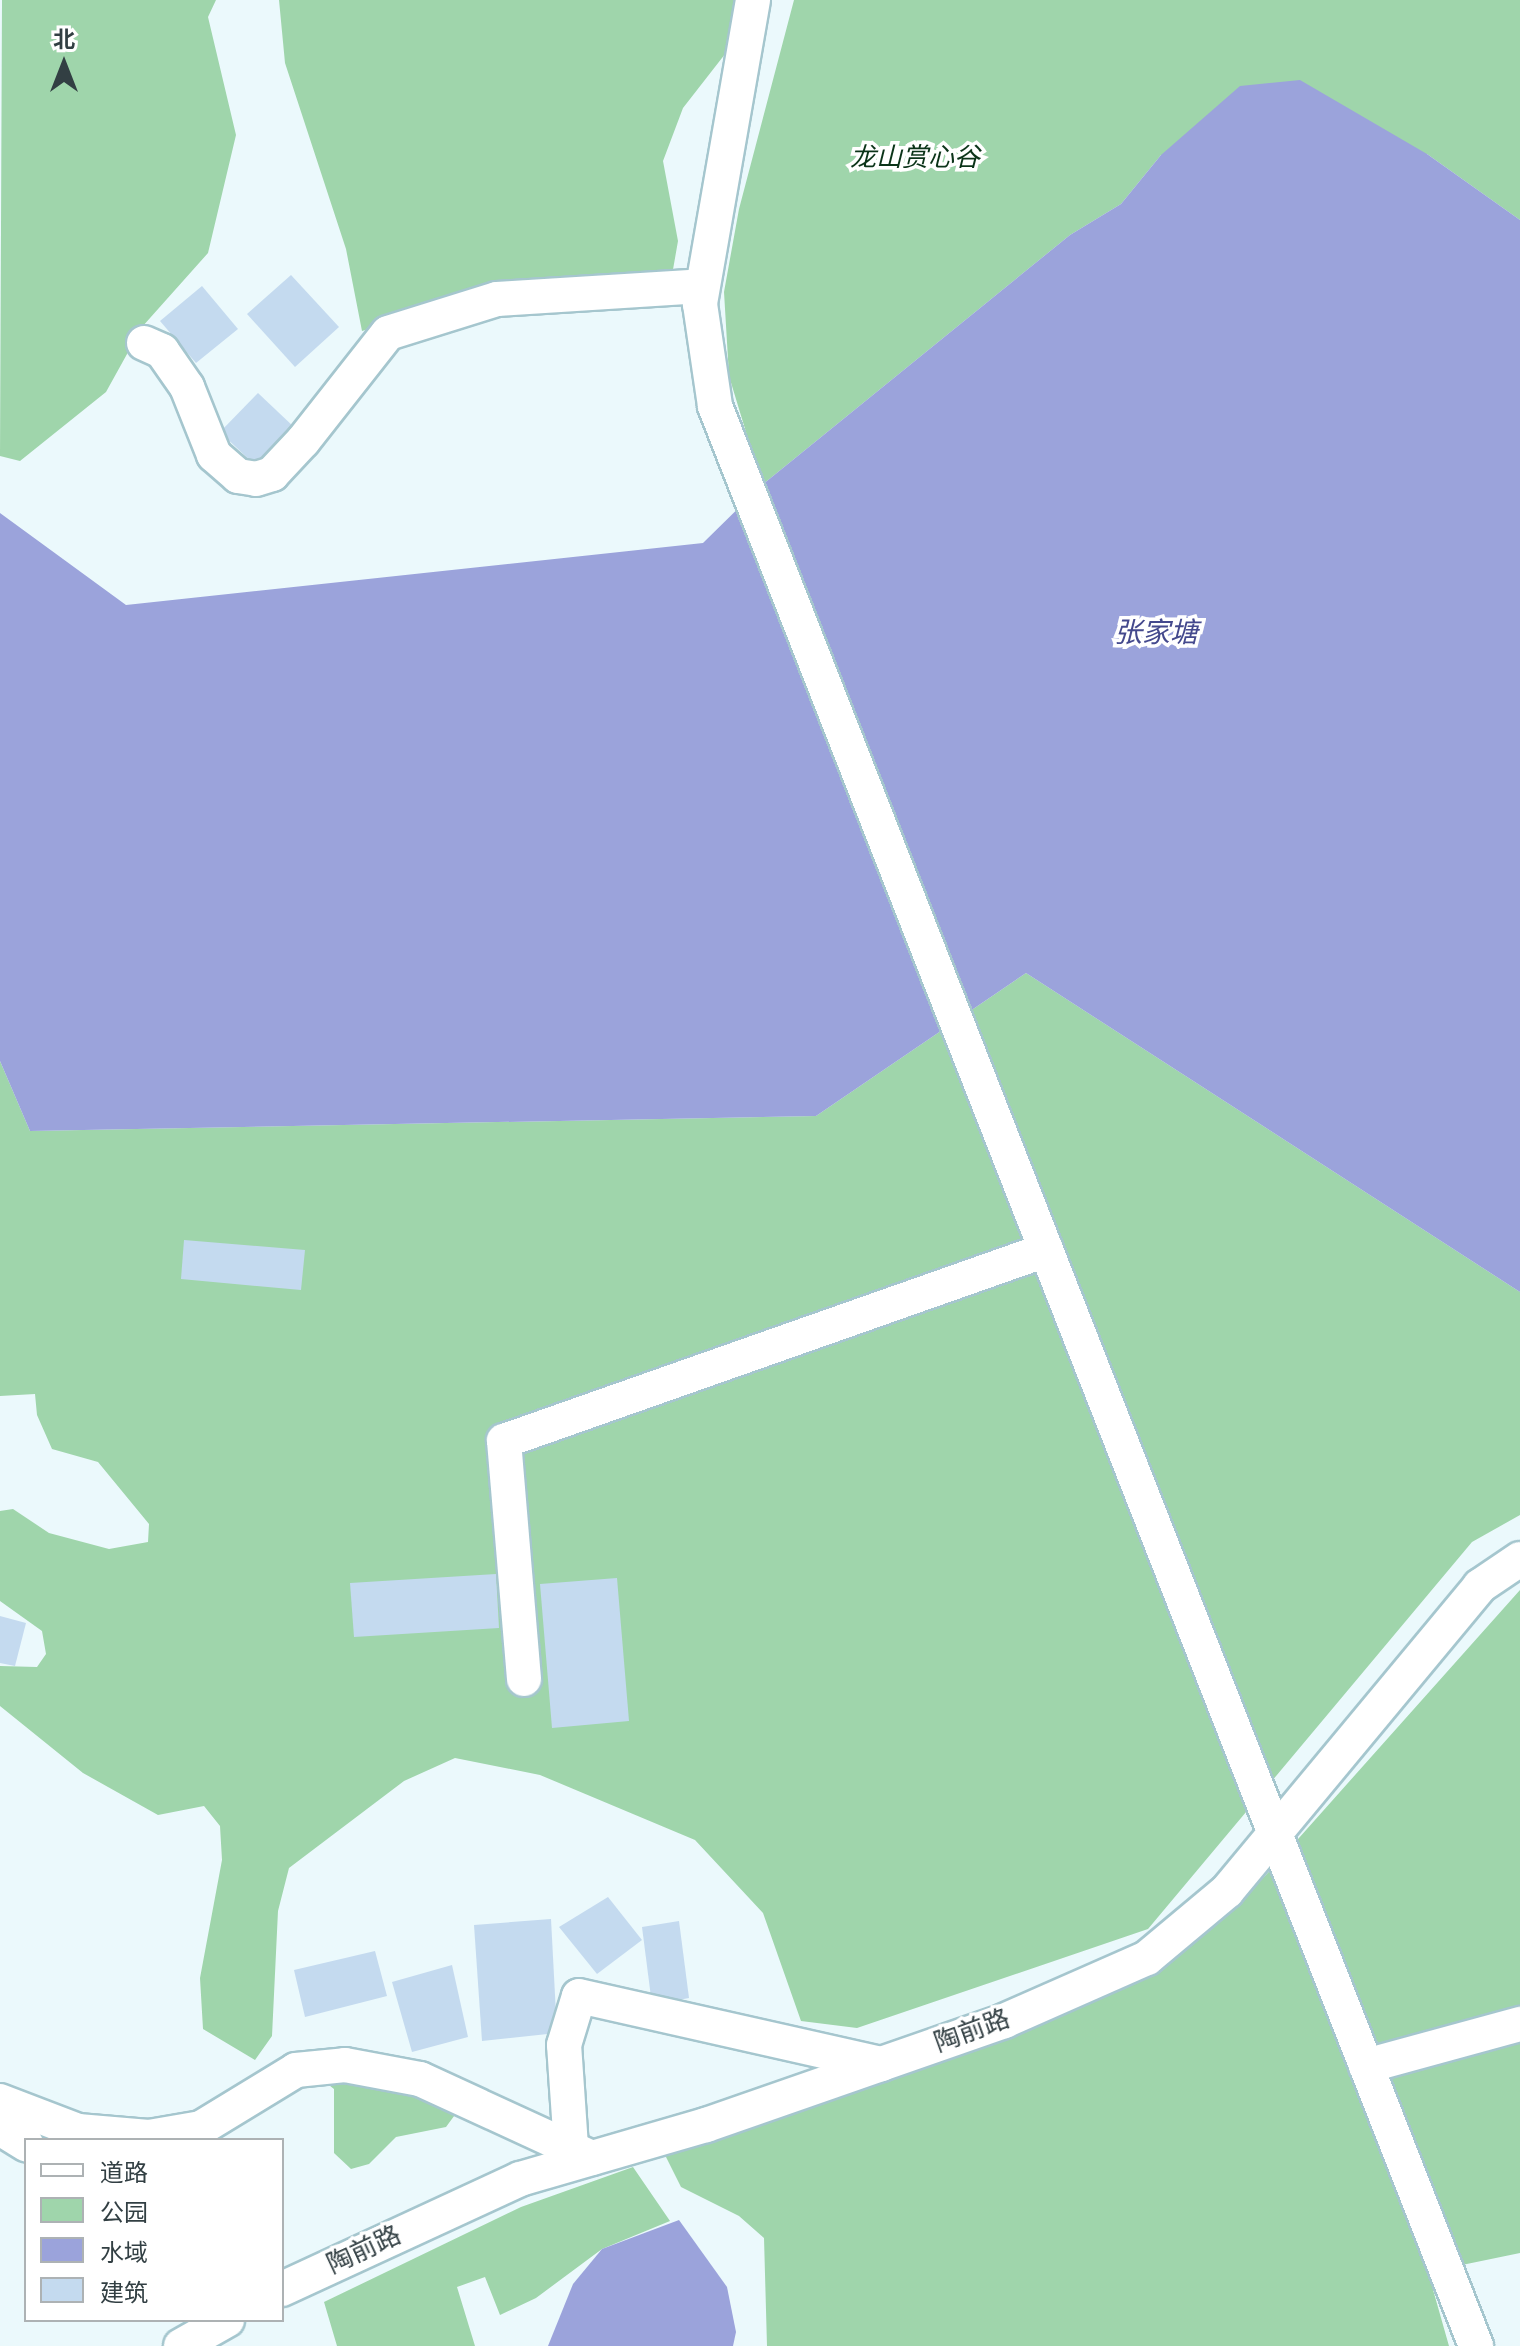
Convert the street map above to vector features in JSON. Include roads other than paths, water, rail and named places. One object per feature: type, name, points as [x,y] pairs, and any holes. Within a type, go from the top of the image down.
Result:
[{"type":"street","points":[[753,0],[702,286],[715,406],[1476,2346]]},
{"type":"street","points":[[144,343],[162,351],[187,387],[214,455],[238,476],[256,479],[272,474],[303,441],[388,333],[497,299],[702,286]]},
{"type":"street","points":[[524,1679],[504,1441],[1046,1250]]},
{"type":"street","name":"陶前路","points":[[284,2287],[581,2152],[881,2064],[1004,2021],[1147,1958],[1227,1891],[1480,1586],[1520,1559]]},
{"type":"street","points":[[581,2152],[564,2045],[579,1996],[881,2064]]},
{"type":"street","points":[[1366,2066],[1520,2024]]},
{"type":"street","points":[[0,2101],[78,2131],[149,2137],[201,2128],[296,2070],[345,2065],[420,2079],[581,2152]]},
{"type":"street","points":[[0,2128],[24,2143]]},
{"type":"street","points":[[181,2346],[223,2322]]},
{"type":"water","name":"张家塘","points":[[1300,80],[1427,154],[1520,220],[1520,1292],[1026,973],[816,1116],[30,1131],[0,1061],[0,513],[126,605],[703,543],[762,485],[1070,235],[1121,204],[1161,155],[1240,86]]},
{"type":"water","points":[[679,2220],[727,2287],[736,2332],[733,2346],[548,2346],[573,2284],[602,2249]]},
{"type":"park label","name":"龙山赏心谷","points":[[915,158]]}]
